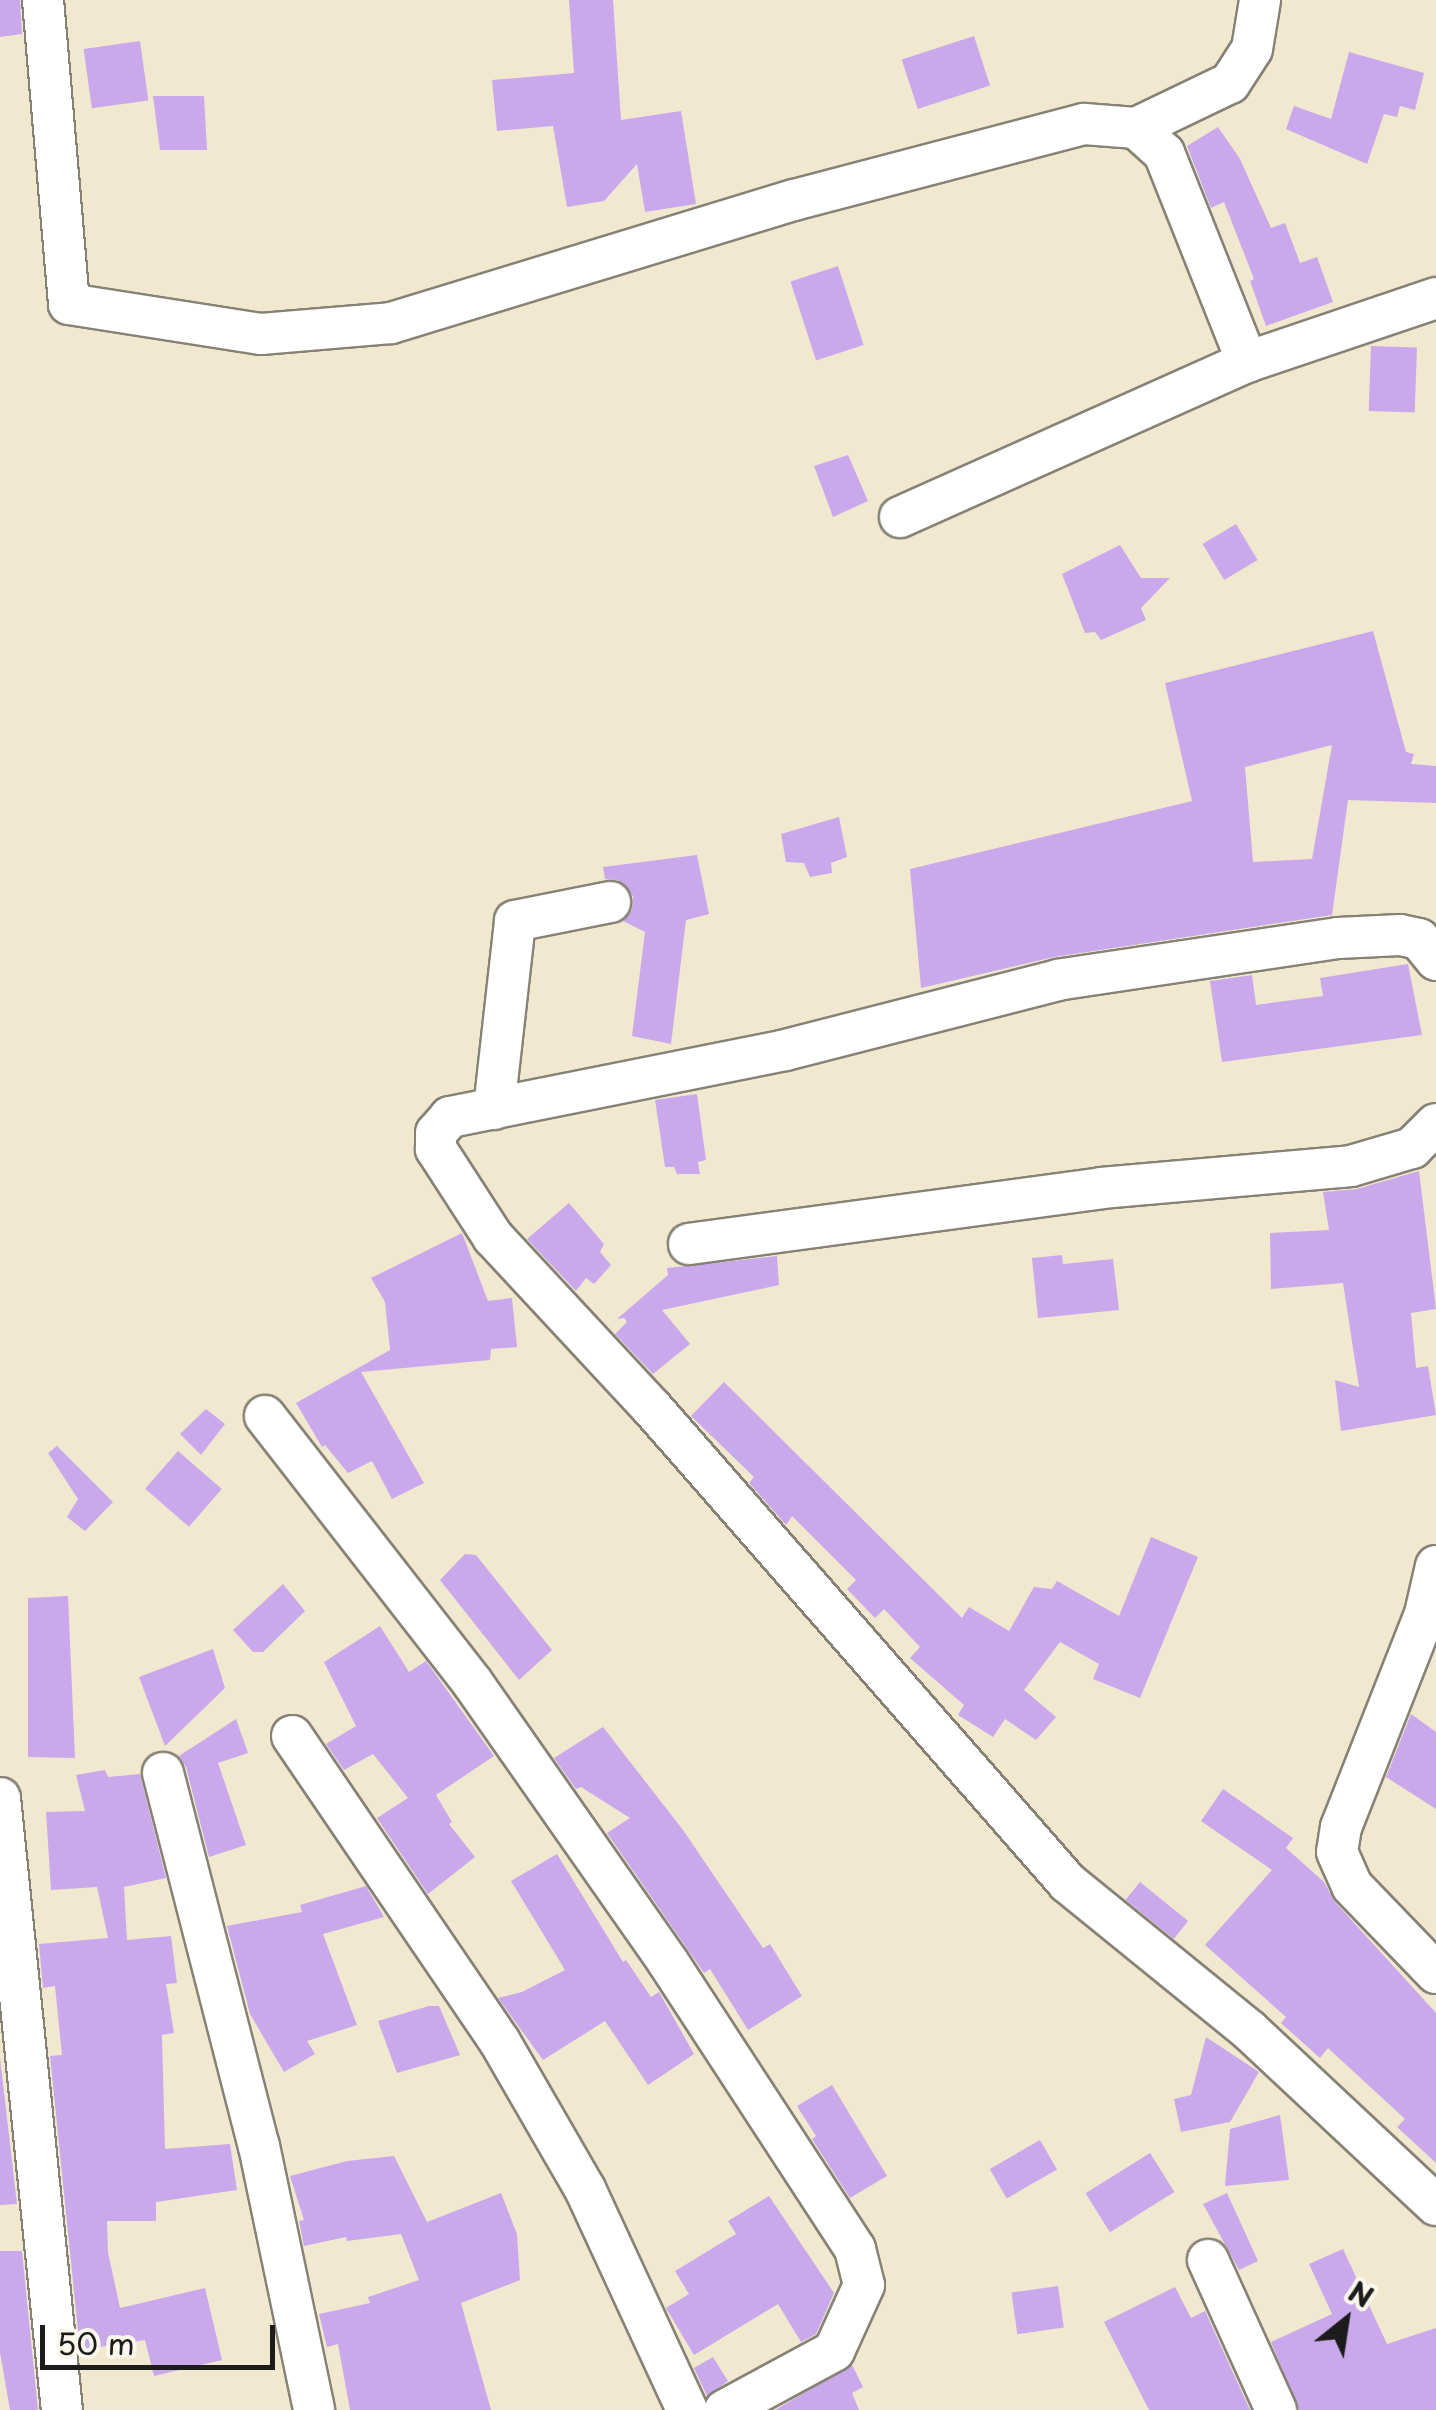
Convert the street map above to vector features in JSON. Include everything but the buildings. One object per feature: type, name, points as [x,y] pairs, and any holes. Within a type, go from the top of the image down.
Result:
[{"type":"street","points":[[43,0],[69,304],[261,334],[390,322],[794,200],[1084,124],[1136,128],[1230,83],[1252,49],[1260,0]]},
{"type":"street","points":[[1136,128],[1164,153],[1248,362]]},
{"type":"street","points":[[900,517],[1248,362],[1436,298]]},
{"type":"street","points":[[494,1109],[515,921],[610,902]]},
{"type":"street","points":[[1436,960],[1419,939],[1400,935],[1338,938],[1058,980],[786,1050],[450,1117],[436,1132],[436,1149],[493,1237],[652,1408],[1068,1882],[1249,2030],[1436,2204]]},
{"type":"street","points":[[689,1244],[1101,1188],[1352,1166],[1412,1148],[1436,1124]]},
{"type":"street","points":[[265,1416],[483,1698],[668,1962],[855,2248],[864,2285],[851,2321],[834,2351],[725,2410]]},
{"type":"street","points":[[1436,1566],[1425,1614],[1341,1827],[1337,1852],[1352,1886],[1436,1973]]},
{"type":"street","points":[[292,1736],[500,2042],[585,2190],[687,2410]]},
{"type":"street","points":[[163,1773],[258,2146],[314,2410]]},
{"type":"street","points":[[0,1798],[62,2410]]},
{"type":"street","points":[[1208,2260],[1276,2410]]}]
